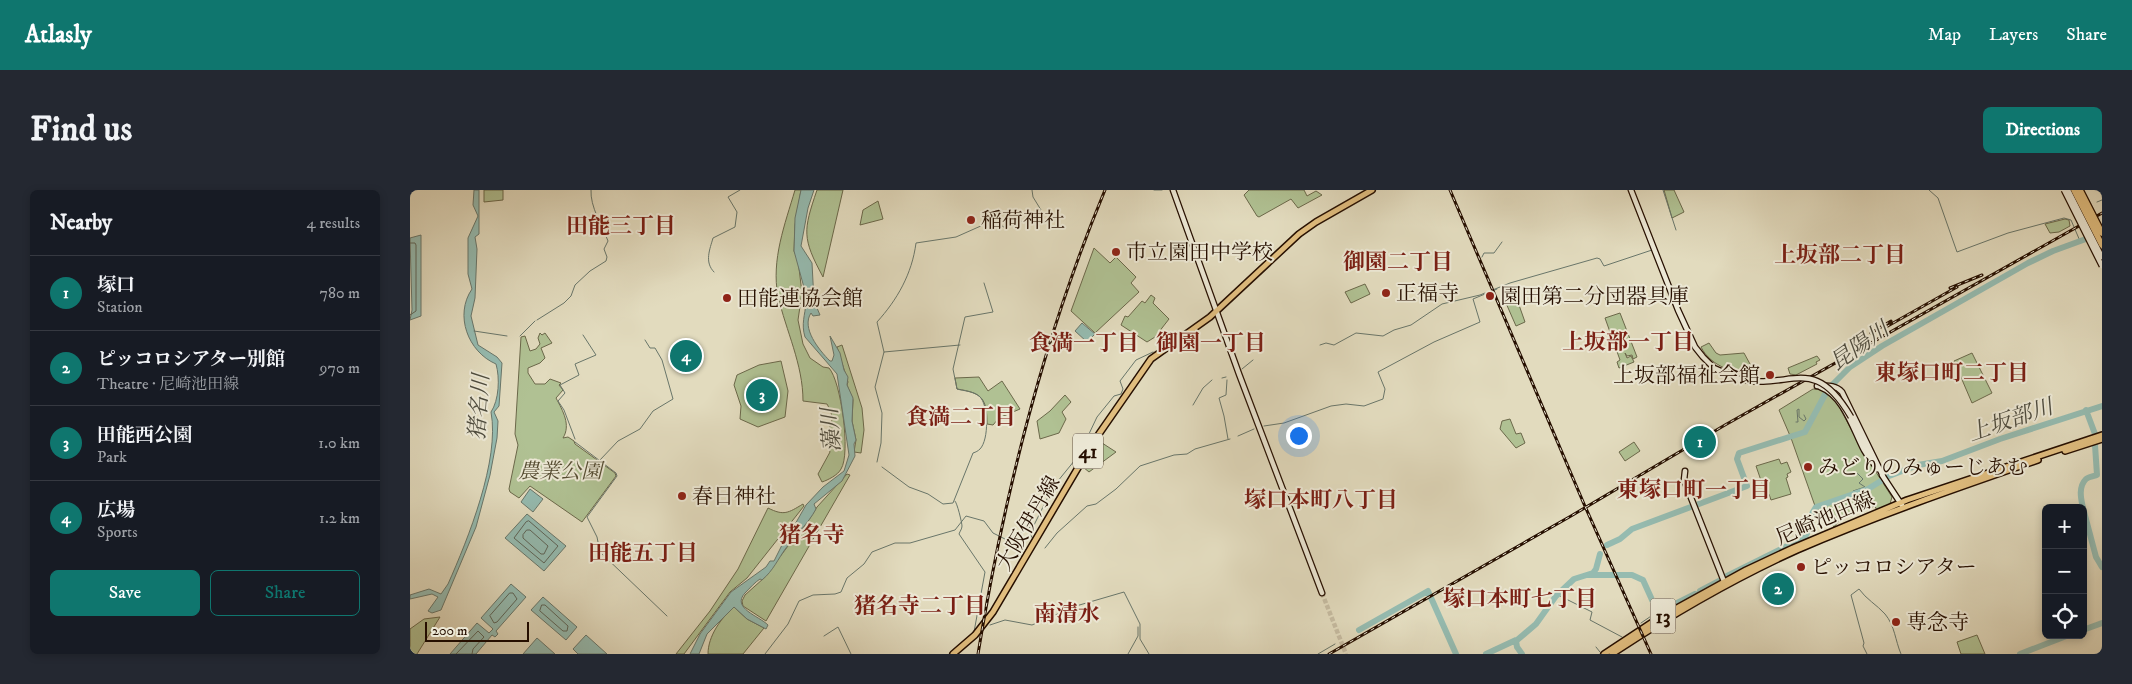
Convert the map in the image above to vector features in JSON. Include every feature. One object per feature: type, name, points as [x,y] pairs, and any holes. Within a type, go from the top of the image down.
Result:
[{"type":"highway","points":[[2074,190],[2102,245]]},
{"type":"highway","points":[[2080,190],[2102,233]]},
{"type":"main road","points":[[1173,190],[1216,311],[1322,593]]},
{"type":"main road","name":"大阪伊丹線","points":[[953,654],[975,635],[997,607],[1092,444],[1152,360],[1201,325],[1299,234],[1372,190]]},
{"type":"main road","points":[[1631,190],[1678,310],[1695,347],[1703,358],[1714,368],[1739,379],[1754,381],[1793,377],[1810,379],[1831,390],[1851,417],[1884,478]]},
{"type":"main road","points":[[2064,190],[2102,266]]},
{"type":"main road","points":[[2068,190],[2102,257]]},
{"type":"main road","points":[[1884,478],[1842,392],[1837,387],[1817,386],[1833,395],[1844,411],[1865,453],[1902,505]]},
{"type":"main road","name":"尼崎池田線","points":[[1604,654],[1657,619],[1793,548],[1902,505],[2102,435]]},
{"type":"main road","name":"尼崎池田線","points":[[1902,505],[2102,439]]},
{"type":"main road","points":[[1685,471],[1684,480],[1725,584]]},
{"type":"main road","name":"尼崎池田線","points":[[1612,654],[1652,627],[1725,584]]},
{"type":"green space","points":[[484,190],[503,190],[503,200],[484,202]]},
{"type":"green space","points":[[795,190],[801,190],[795,225],[794,251],[798,260],[802,293],[798,320],[803,344],[810,358],[823,367],[829,368],[833,375],[841,402],[845,434],[844,461],[841,469],[830,479],[822,482],[818,474],[830,452],[826,437],[832,418],[827,404],[803,401],[800,374],[794,348],[781,309],[776,283],[780,242]]},
{"type":"green space","points":[[817,190],[843,190],[823,277],[811,253],[807,234],[809,215]]},
{"type":"green space","points":[[1249,190],[1304,190],[1307,196],[1316,191],[1322,195],[1298,208],[1291,199],[1259,217],[1244,195]]},
{"type":"green space","points":[[1664,190],[1674,190],[1684,212],[1672,218]]},
{"type":"green space","points":[[878,201],[883,219],[860,225],[863,210]]},
{"type":"green space","points":[[2065,219],[2069,220],[2070,226],[2059,232],[2050,233],[2045,224]]},
{"type":"green space","points":[[1094,248],[1110,263],[1116,257],[1136,277],[1131,283],[1139,292],[1095,333],[1071,311]]},
{"type":"green space","points":[[1365,284],[1370,294],[1351,303],[1345,292]]},
{"type":"green space","points":[[1511,287],[1525,322],[1516,326],[1502,294]]},
{"type":"green space","points":[[1151,295],[1155,298],[1153,303],[1169,319],[1155,337],[1147,342],[1121,325],[1125,316],[1128,317],[1142,301],[1145,303]]},
{"type":"green space","points":[[1620,313],[1637,357],[1633,359],[1632,355],[1627,356],[1625,353],[1627,358],[1631,356],[1634,362],[1619,368],[1617,362],[1620,360],[1605,318]]},
{"type":"green space","name":"農業公園","points":[[540,333],[542,335],[545,333],[552,343],[541,348],[545,358],[540,363],[528,368],[528,373],[535,384],[545,384],[550,379],[561,383],[559,385],[563,390],[556,398],[566,423],[563,438],[568,437],[574,441],[575,444],[615,473],[616,476],[582,522],[530,486],[519,498],[510,492],[509,489],[518,445],[515,434],[521,337],[525,336],[530,351],[536,349],[540,344],[538,338]]},
{"type":"green space","points":[[1709,343],[1716,353],[1720,355],[1744,353],[1756,375],[1732,371],[1711,360],[1701,347]]},
{"type":"green space","points":[[842,345],[862,408],[864,430],[861,453],[854,452],[856,440],[852,421],[853,400],[837,347]]},
{"type":"green space","points":[[1972,353],[1992,393],[1972,403],[1954,361]]},
{"type":"green space","points":[[1817,356],[1820,360],[1816,362],[1817,364],[1796,375],[1790,374],[1788,368]]},
{"type":"green space","points":[[781,361],[788,391],[785,417],[758,427],[740,419],[741,406],[734,385],[737,375],[759,365]]},
{"type":"green space","points":[[979,377],[988,391],[1002,381],[1020,409],[999,418],[993,425],[987,424],[986,408],[981,398],[972,392],[957,389],[955,378]]},
{"type":"green space","points":[[1813,389],[1824,390],[1837,403],[1865,455],[1892,497],[1890,504],[1877,511],[1875,506],[1842,517],[1834,527],[1815,506],[1779,410]]},
{"type":"green space","points":[[1065,395],[1071,402],[1062,412],[1066,419],[1059,433],[1040,439],[1037,421],[1050,411]]},
{"type":"green space","points":[[1510,419],[1516,434],[1521,433],[1525,443],[1516,448],[1500,429],[1502,421]]},
{"type":"green space","points":[[1099,441],[1116,452],[1089,472],[1083,467]]},
{"type":"green space","points":[[1634,442],[1640,451],[1625,461],[1619,452]]},
{"type":"green space","points":[[1779,459],[1781,464],[1787,462],[1791,472],[1787,474],[1788,477],[1786,478],[1791,494],[1771,500],[1769,494],[1766,495],[1756,466]]},
{"type":"green space","points":[[847,474],[850,475],[766,621],[743,606],[742,601],[745,595],[764,578],[805,526],[817,507]]},
{"type":"green space","points":[[803,504],[804,506],[747,578],[730,592],[684,654],[676,654],[710,611],[738,569],[768,508],[782,513],[793,510]]},
{"type":"green space","points":[[734,607],[747,619],[764,628],[743,654],[708,654],[710,641],[716,628],[724,616]]},
{"type":"green space","points":[[440,617],[417,654],[410,654],[410,629],[424,619]]},
{"type":"green space","points":[[1977,635],[1985,654],[1961,654],[1957,642]]},
{"type":"water","name":"猪名川","points":[[474,190],[479,190],[479,234],[475,237],[477,249],[475,298],[471,316],[478,345],[497,357],[502,363],[499,406],[494,412],[498,421],[497,438],[490,475],[476,527],[441,610],[432,613],[428,611],[438,597],[432,594],[410,599],[410,595],[429,589],[441,594],[456,566],[473,522],[487,476],[493,431],[491,412],[496,401],[498,389],[496,364],[478,351],[471,342],[464,321],[464,310],[472,289],[468,274],[468,238],[478,216],[473,205]]},
{"type":"water","points":[[801,190],[814,190],[808,208],[801,246],[812,263],[814,301],[820,315],[813,316],[811,313],[808,325],[817,345],[830,361],[832,361],[834,355],[830,336],[840,353],[844,370],[848,377],[847,385],[853,398],[852,421],[856,440],[854,444],[855,456],[842,481],[814,504],[816,509],[813,514],[769,573],[762,580],[760,579],[754,583],[742,598],[741,603],[744,607],[768,625],[766,629],[747,619],[734,607],[707,634],[699,654],[690,654],[700,634],[731,592],[766,567],[770,561],[774,561],[806,505],[823,487],[844,471],[849,455],[837,374],[805,337],[803,328],[806,303],[808,302],[794,251],[795,218]]},
{"type":"water","points":[[421,235],[421,316],[410,320],[412,310],[410,238]]},
{"type":"water","points":[[1082,323],[1095,334],[1087,342],[1075,331]]},
{"type":"water","points":[[530,489],[543,499],[533,512],[521,502]]},
{"type":"water","points":[[527,514],[566,546],[544,571],[505,538]]},
{"type":"water","points":[[511,584],[526,597],[496,631],[498,634],[495,637],[492,635],[476,654],[450,654],[477,623],[489,633],[493,629],[481,618]]},
{"type":"water","points":[[543,597],[577,627],[566,640],[531,610]]},
{"type":"water","points":[[586,635],[607,654],[578,654],[573,649]]},
{"type":"water","points":[[537,638],[555,654],[523,654]]},
{"type":"waterway","points":[[537,320],[564,303],[571,296],[575,285],[590,271],[606,261],[607,257],[604,249],[608,241],[594,209],[591,190]]},
{"type":"waterway","points":[[714,272],[708,260],[713,238],[735,227],[737,212],[728,197],[740,190]]},
{"type":"waterway","points":[[884,352],[877,322],[903,286],[911,265],[916,243],[956,237],[992,221],[998,220],[1003,227],[1028,219],[1041,210],[1033,197],[1032,190]]},
{"type":"waterway","points":[[1154,190],[1162,190]]},
{"type":"waterway","points":[[1663,190],[1676,230]]},
{"type":"waterway","points":[[1929,190],[1938,198],[1957,252],[2008,233],[2064,218],[2071,220],[2080,241]]},
{"type":"waterway","points":[[2097,202],[2102,200]]},
{"type":"waterway","name":"昆陽川","points":[[1607,545],[1620,539],[1632,529],[1747,486],[1737,459],[1739,453],[1805,432],[1828,389],[1850,367],[1882,346],[2028,263],[2053,251],[2094,236]]},
{"type":"waterway","points":[[1482,257],[1484,253],[1494,253],[1502,242]]},
{"type":"waterway","points":[[1320,345],[1326,343],[1334,345],[1356,333],[1383,336],[1394,330],[1411,325],[1442,304],[1480,295],[1510,283],[1597,258],[1600,259],[1604,266],[1652,250]]},
{"type":"waterway","points":[[882,467],[909,487],[928,494],[943,504],[953,503],[973,453],[979,450],[985,438],[987,422],[985,406],[979,396],[957,389],[953,369],[965,317],[993,312],[984,283]]},
{"type":"waterway","points":[[1264,426],[1284,423],[1331,406],[1346,404],[1364,406],[1383,399],[1385,389],[1378,372],[1434,342],[1480,322],[1473,299],[1497,289]]},
{"type":"waterway","points":[[520,336],[535,321]]},
{"type":"waterway","points":[[474,331],[507,336]]},
{"type":"waterway","points":[[575,439],[564,410],[558,401],[565,393],[560,385],[579,375],[575,364],[596,355],[583,335]]},
{"type":"waterway","points":[[600,460],[618,441],[640,429],[653,411],[673,399],[662,360],[655,348],[650,348],[645,340]]},
{"type":"waterway","points":[[877,462],[881,443],[882,413],[875,387],[884,352],[960,345]]},
{"type":"waterway","points":[[765,654],[788,624],[799,601],[813,595],[841,592],[847,578],[864,564],[872,552],[895,543],[910,543],[955,530],[966,516],[984,521],[993,533],[1007,540],[1034,525],[1053,487],[1079,455],[1097,417],[1114,396],[1121,394],[1123,389],[1120,381],[1136,360],[1153,352]]},
{"type":"waterway","points":[[1242,369],[1253,360]]},
{"type":"waterway","points":[[1222,378],[1226,377]]},
{"type":"waterway","points":[[1193,405],[1203,388],[1212,380]]},
{"type":"waterway","points":[[1227,380],[1226,395],[1219,398],[1228,439]]},
{"type":"waterway","name":"上坂部川","points":[[1727,576],[1805,537],[1812,524],[1810,517],[1816,507],[1868,489],[1889,476],[1918,465],[1942,461],[2000,439],[2102,406]]},
{"type":"waterway","points":[[1796,422],[1798,422],[1797,410],[1799,409],[1799,417],[1804,421],[1806,419],[1804,415]]},
{"type":"waterway","points":[[2086,410],[2095,434]]},
{"type":"waterway","points":[[1238,436],[1254,429]]},
{"type":"waterway","points":[[1045,548],[1057,533],[1087,506],[1096,504],[1116,489],[1140,466],[1174,455],[1187,454],[1195,449],[1230,439]]},
{"type":"waterway","points":[[575,442],[616,473],[617,476],[587,517],[597,537],[600,552],[667,616]]},
{"type":"waterway","points":[[2082,504],[2081,493],[2083,482],[2087,478],[2097,475],[2095,445]]},
{"type":"waterway","points":[[1854,494],[1853,491],[1865,487],[1859,483],[1863,479],[1857,473]]},
{"type":"waterway","points":[[955,501],[962,524],[959,534],[985,572],[974,632]]},
{"type":"waterway","points":[[2087,523],[2096,557],[2102,567]]},
{"type":"waterway","points":[[1028,530],[1033,539]]},
{"type":"waterway","name":"昆陽川","points":[[1522,654],[1517,647],[1516,641],[1536,624],[1556,596],[1574,579],[1593,573],[1600,554]]},
{"type":"waterway","name":"上坂部川","points":[[1588,575],[1632,575],[1643,580],[1658,613],[1672,606]]},
{"type":"waterway","name":"上坂部川","points":[[1700,591],[1719,581]]},
{"type":"waterway","points":[[1867,654],[1863,646],[1864,643],[1851,595],[1859,589],[1888,619],[1893,628],[1901,654]]},
{"type":"waterway","points":[[1359,630],[1428,591],[1456,654]]},
{"type":"waterway","points":[[990,625],[1005,620],[1032,625],[1076,606],[1124,592],[1140,624],[1140,639],[1149,654]]},
{"type":"waterway","name":"上坂部川","points":[[1677,603],[1695,594]]},
{"type":"waterway","points":[[1560,596],[1592,612],[1590,620],[1622,637]]},
{"type":"waterway","points":[[1641,623],[1657,612]]},
{"type":"waterway","points":[[2087,629],[2102,623]]},
{"type":"waterway","points":[[824,636],[838,627],[851,654]]},
{"type":"waterway","points":[[1128,654],[1138,636],[1138,627]]},
{"type":"waterway","points":[[2020,654],[2059,639]]},
{"type":"waterway","points":[[1486,654],[1516,640]]},
{"type":"waterway","points":[[1318,654],[1335,644]]},
{"type":"waterway","points":[[949,654],[960,645]]},
{"type":"waterway","points":[[1596,647],[1600,652]]},
{"type":"tunnel","points":[[1322,593],[1346,654]]},
{"type":"railway","points":[[978,654],[1000,535],[1028,418],[1044,360],[1063,303],[1105,190]]},
{"type":"railway","points":[[1450,190],[1584,504],[1651,654]]},
{"type":"railway","points":[[1329,654],[1571,516],[1725,425],[2102,213]]},
{"type":"railway","points":[[1950,288],[1982,275]]},
{"type":"railway","points":[[1886,327],[1957,287]]},
{"type":"railway","points":[[1871,333],[1891,321]]},
{"type":"place","name":"稲荷神社","points":[[971,220]]},
{"type":"place","name":"市立園田中学校","points":[[1116,252]]},
{"type":"place","name":"正福寺","points":[[1386,293]]},
{"type":"place","name":"園田第二分団器具庫","points":[[1490,296]]},
{"type":"place","name":"田能連協会館","points":[[727,298]]},
{"type":"place","name":"広場","points":[[686,356]]},
{"type":"place","name":"上坂部福祉会館","points":[[1770,375]]},
{"type":"place","name":"田能西公園","points":[[762,395]]},
{"type":"place","name":"塚口","points":[[1700,442]]},
{"type":"place","name":"みどりのみゅーじあむ","points":[[1808,467]]},
{"type":"place","name":"春日神社","points":[[682,496]]},
{"type":"place","name":"ピッコロシアター","points":[[1801,567]]},
{"type":"place","name":"ピッコロシアター別館","points":[[1778,589]]},
{"type":"place","name":"専念寺","points":[[1896,622]]},
{"type":"district","name":"田能三丁目","points":[[621,225]]},
{"type":"district","name":"上坂部二丁目","points":[[1840,254]]},
{"type":"district","name":"御園二丁目","points":[[1398,261]]},
{"type":"district","name":"上坂部一丁目","points":[[1628,341]]},
{"type":"district","name":"食満一丁目","points":[[1084,342]]},
{"type":"district","name":"御園一丁目","points":[[1211,342]]},
{"type":"district","name":"東塚口町二丁目","points":[[1952,372]]},
{"type":"district","name":"食満二丁目","points":[[961,416]]},
{"type":"district","name":"東塚口町一丁目","points":[[1694,489]]},
{"type":"district","name":"塚口本町八丁目","points":[[1321,499]]},
{"type":"district","name":"猪名寺","points":[[812,534]]},
{"type":"district","name":"田能五丁目","points":[[643,552]]},
{"type":"district","name":"塚口本町七丁目","points":[[1520,598]]},
{"type":"district","name":"猪名寺二丁目","points":[[920,605]]},
{"type":"district","name":"南清水","points":[[1067,613]]},
{"type":"water label","name":"藻川","points":[[830,430]]}]
